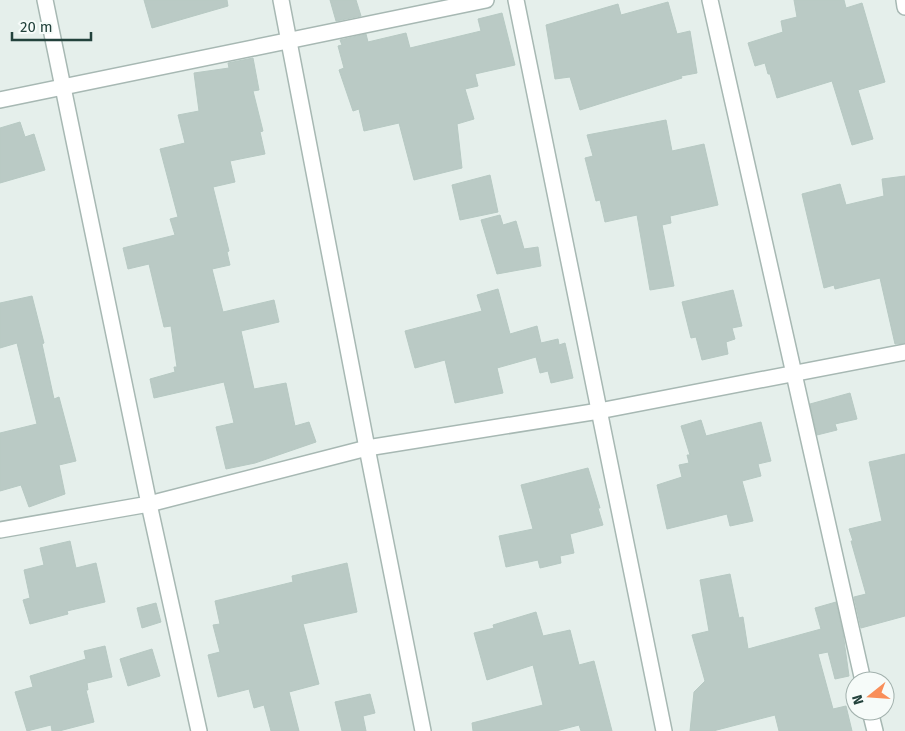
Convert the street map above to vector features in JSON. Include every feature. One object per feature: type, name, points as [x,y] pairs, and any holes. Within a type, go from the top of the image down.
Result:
[{"type":"street","points":[[45,0],[149,504],[199,731]]},
{"type":"street","points":[[281,0],[423,731]]},
{"type":"street","points":[[0,100],[486,0]]},
{"type":"street","points":[[516,0],[664,731]]},
{"type":"street","points":[[710,0],[862,671]]},
{"type":"street","points":[[904,0],[905,7]]},
{"type":"street","points":[[0,530],[149,504],[367,448],[599,411],[905,352]]},
{"type":"building","points":[[144,0],[227,0],[228,6],[152,28]]},
{"type":"building","points":[[330,0],[356,0],[361,16],[336,21]]},
{"type":"building","points":[[794,0],[844,0],[846,8],[862,3],[885,82],[858,90],[873,139],[852,145],[832,81],[777,98],[765,63],[755,66],[748,43],[783,32],[781,21],[797,17]]},
{"type":"building","points":[[668,2],[677,34],[690,31],[697,73],[681,76],[682,78],[580,110],[570,77],[555,79],[546,25],[618,4],[621,15]]},
{"type":"building","points":[[502,13],[515,65],[475,74],[478,86],[465,89],[474,119],[457,124],[462,168],[414,180],[399,123],[364,131],[359,109],[353,111],[339,70],[344,68],[338,46],[342,45],[340,40],[366,34],[368,42],[406,33],[410,48],[481,31],[478,19]]},
{"type":"building","points":[[253,58],[259,90],[253,91],[263,131],[260,132],[265,154],[230,161],[235,182],[213,187],[229,251],[227,252],[230,265],[212,269],[223,312],[274,300],[279,322],[241,331],[254,389],[286,383],[295,426],[309,422],[316,442],[255,463],[226,469],[216,427],[234,423],[224,382],[154,398],[150,379],[175,372],[174,367],[177,367],[171,326],[164,327],[149,264],[128,269],[123,248],[175,235],[170,219],[178,217],[160,149],[185,143],[178,115],[199,111],[194,73],[229,68],[228,63]]},
{"type":"building","points":[[666,120],[672,151],[704,144],[718,205],[670,216],[671,223],[662,225],[674,286],[650,290],[637,215],[605,222],[600,200],[596,201],[585,158],[593,156],[587,135]]},
{"type":"building","points":[[20,122],[25,137],[34,134],[45,170],[0,183],[0,128]]},
{"type":"building","points":[[490,175],[498,212],[460,220],[452,185]]},
{"type":"building","points":[[905,176],[905,343],[895,344],[880,278],[835,289],[834,285],[824,288],[802,194],[840,184],[846,205],[884,196],[882,179]]},
{"type":"building","points":[[500,215],[503,225],[516,221],[524,249],[538,247],[541,266],[497,274],[481,220]]},
{"type":"building","points":[[498,289],[510,334],[537,326],[541,343],[558,339],[559,345],[565,343],[573,378],[551,383],[548,371],[540,373],[536,357],[497,368],[503,393],[455,403],[445,360],[415,368],[405,331],[482,311],[477,295]]},
{"type":"building","points":[[733,290],[742,326],[732,328],[735,339],[726,342],[728,354],[702,360],[696,337],[691,338],[682,302]]},
{"type":"building","points":[[32,296],[44,343],[42,344],[54,399],[59,397],[76,461],[59,465],[65,494],[29,507],[21,485],[0,491],[0,433],[37,424],[17,343],[0,348],[0,303]]},
{"type":"building","points":[[850,393],[857,419],[835,424],[837,430],[817,435],[810,404]]},
{"type":"building","points":[[701,420],[706,436],[761,422],[771,461],[758,464],[761,476],[742,481],[753,521],[730,526],[727,514],[667,529],[657,485],[682,477],[679,465],[689,463],[687,455],[690,455],[681,426]]},
{"type":"building","points":[[905,454],[905,616],[861,628],[854,597],[866,594],[849,529],[882,521],[869,462]]},
{"type":"building","points":[[588,468],[603,525],[570,534],[574,553],[560,556],[561,563],[540,568],[538,560],[506,567],[499,536],[533,529],[521,485]]},
{"type":"building","points":[[70,541],[76,568],[96,563],[105,602],[67,611],[68,614],[30,624],[23,600],[30,598],[24,570],[44,565],[40,548]]},
{"type":"building","points":[[347,563],[357,612],[303,624],[319,684],[289,692],[299,731],[271,731],[264,705],[254,708],[249,689],[218,697],[208,655],[220,652],[213,625],[220,624],[215,601],[293,582],[292,576]]},
{"type":"building","points":[[730,574],[739,618],[743,617],[748,649],[821,629],[815,608],[836,602],[848,671],[845,671],[845,677],[835,679],[828,652],[818,654],[833,709],[845,706],[845,721],[850,721],[852,731],[779,731],[775,715],[713,731],[690,731],[694,692],[705,681],[692,635],[709,631],[700,580]]},
{"type":"building","points":[[156,603],[161,622],[142,628],[137,608]]},
{"type":"building","points":[[536,612],[543,636],[570,630],[579,665],[594,661],[612,731],[581,731],[579,725],[556,731],[473,731],[472,723],[543,705],[533,665],[487,680],[474,633],[494,628],[493,625]]},
{"type":"building","points":[[105,646],[112,677],[87,683],[88,690],[86,690],[94,722],[59,731],[52,731],[51,725],[27,731],[15,692],[33,687],[30,676],[86,659],[84,651]]},
{"type":"building","points":[[152,649],[160,676],[128,686],[120,659]]},
{"type":"building","points":[[370,694],[375,713],[363,716],[366,731],[342,731],[335,702]]}]
